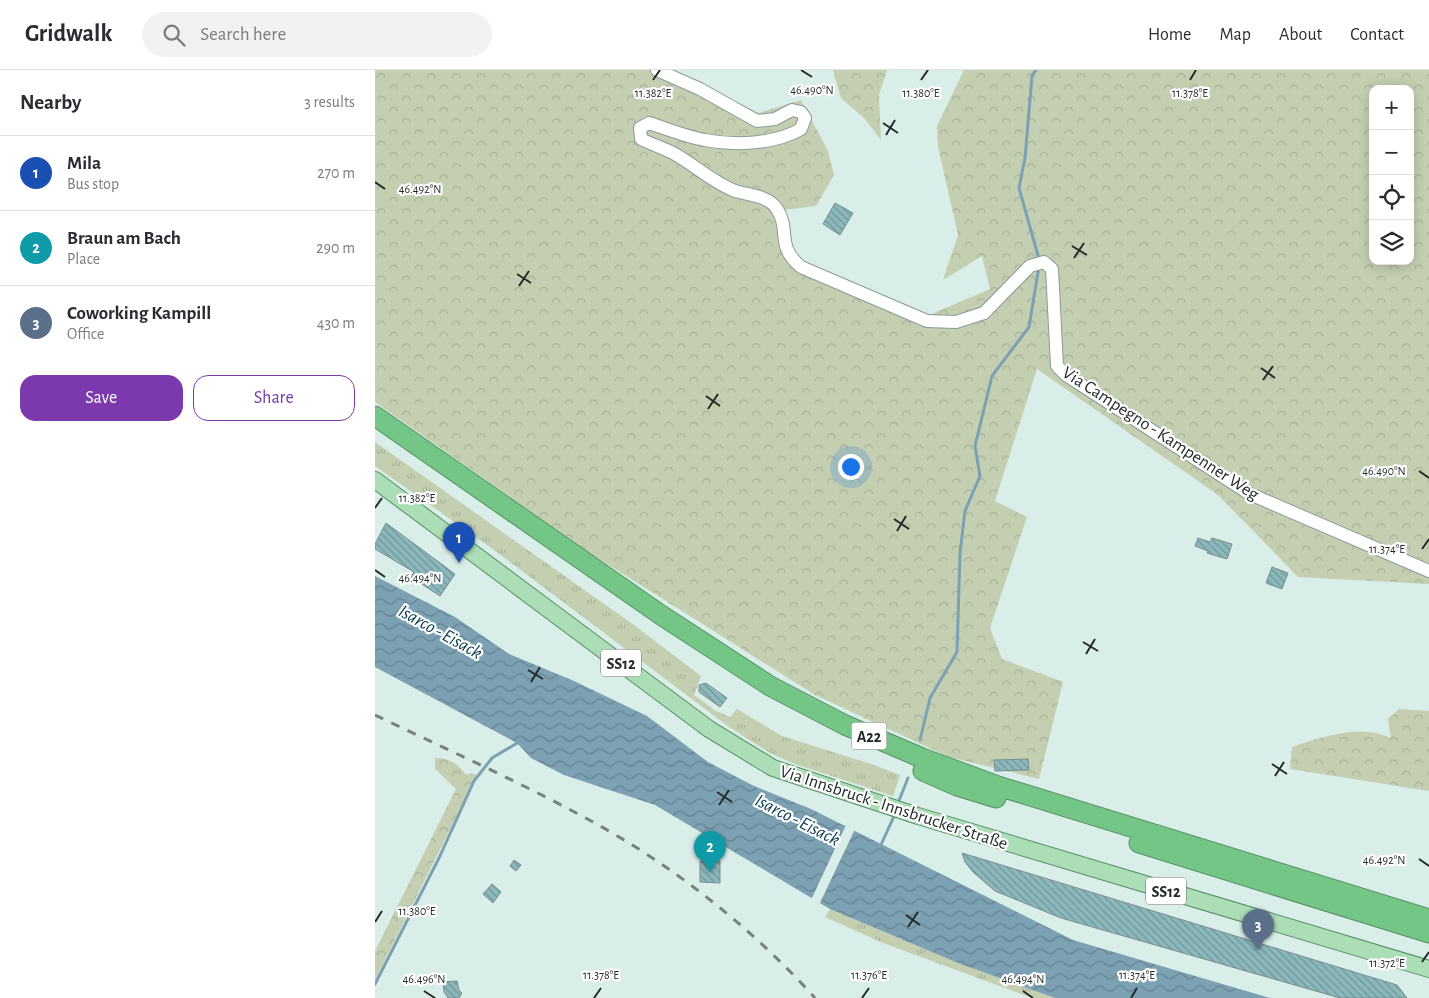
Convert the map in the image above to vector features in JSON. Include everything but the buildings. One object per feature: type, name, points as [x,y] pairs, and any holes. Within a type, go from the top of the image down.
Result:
[{"type":"highway","name":"A22","points":[[375,416],[668,620],[770,686],[845,725],[922,758],[998,786],[1429,919]]},
{"type":"highway","name":"A22","points":[[375,432],[654,624],[767,697],[862,746],[957,786],[1429,933]]},
{"type":"main road","name":"Via Innsbruck - Innsbrucker Straße","points":[[375,480],[709,730],[773,768],[805,780],[1429,970]]},
{"type":"street","name":"Via Campegno - Kampenner Weg","points":[[657,70],[700,89],[757,121],[775,119],[792,110],[801,112],[805,118],[801,129],[788,136],[741,143],[705,140],[649,123],[640,128],[641,139],[672,153],[718,184],[763,198],[776,208],[783,222],[783,242],[790,257],[801,267],[927,321],[956,322],[985,313],[1030,266],[1044,262],[1051,269],[1057,366],[1066,375],[1250,494],[1429,571]]},
{"type":"green space","points":[[375,70],[672,70],[759,113],[801,100],[828,151],[834,175],[816,206],[783,210],[790,245],[800,261],[927,316],[990,289],[982,256],[943,280],[958,235],[938,147],[937,126],[964,70],[1429,70],[1429,584],[1298,577],[1218,495],[1037,369],[995,501],[1027,517],[990,628],[1002,659],[1063,682],[1039,779],[949,757],[815,695],[593,555],[375,402]]},
{"type":"green space","points":[[833,70],[887,70],[879,95],[881,140],[865,119],[841,98]]},
{"type":"green space","points":[[375,442],[634,625],[701,676],[694,695],[716,711],[730,717],[737,709],[782,736],[900,775],[893,796],[792,763],[770,753],[729,727],[494,550],[375,466]]},
{"type":"green space","points":[[1399,709],[1429,711],[1429,791],[1290,769],[1292,747],[1316,739],[1354,732],[1367,732],[1391,738],[1388,719]]},
{"type":"green space","points":[[435,758],[453,762],[466,775],[471,773],[477,775],[375,980],[375,951],[456,789],[435,769]]},
{"type":"green space","points":[[830,909],[958,963],[1055,998],[1032,998],[883,943],[825,917]]},
{"type":"water","name":"Isarco - Eisack","points":[[375,576],[455,617],[509,654],[574,681],[647,716],[708,762],[754,786],[811,809],[1073,940],[1270,998],[1055,998],[958,963],[830,909],[655,805],[564,775],[531,758],[517,743],[375,667]]},
{"type":"pier","points":[[846,825],[855,829],[819,905],[811,900]]},
{"type":"waterway","points":[[1036,70],[1032,76],[1025,158],[1019,188],[1039,259]]},
{"type":"waterway","points":[[920,740],[930,698],[957,652],[960,553],[965,511],[980,476],[975,446],[992,376],[1029,327],[1039,266]]},
{"type":"waterway","points":[[375,984],[439,858],[474,781],[492,758],[519,742]]},
{"type":"waterway","points":[[898,803],[908,778]]},
{"type":"waterway","points":[[880,847],[895,814]]},
{"type":"railway","points":[[375,715],[512,780],[593,822],[654,859],[683,879],[739,924],[791,972],[815,998]]},
{"type":"place","name":"Mila","points":[[459,563]]},
{"type":"place","name":"Braun am Bach","points":[[710,872]]},
{"type":"place","name":"Coworking Kampill","points":[[1258,950]]}]
